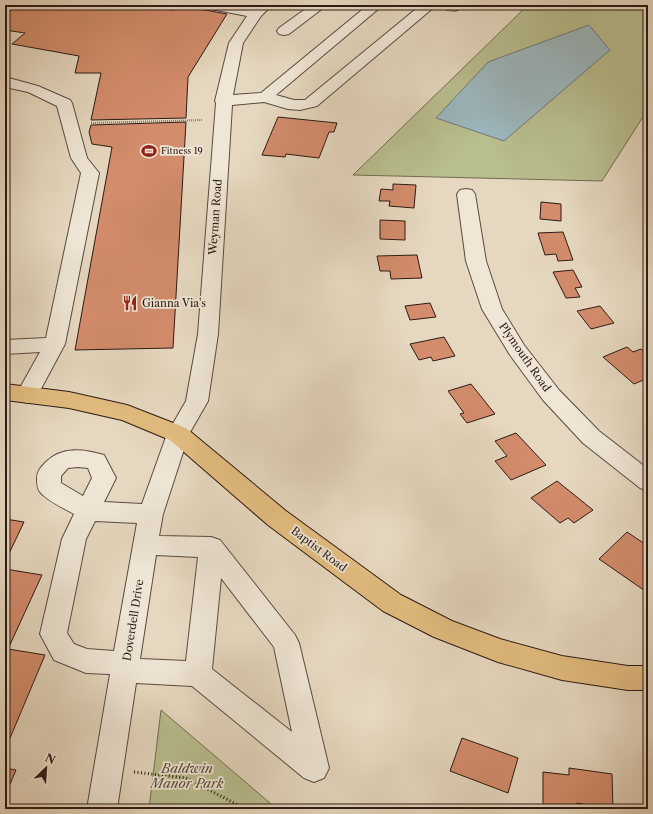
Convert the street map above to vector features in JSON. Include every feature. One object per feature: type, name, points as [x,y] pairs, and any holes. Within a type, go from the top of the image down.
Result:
[{"type":"main road","name":"Baptist Road","points":[[5,392],[68,400],[127,413],[178,434],[277,518],[392,603],[443,629],[498,650],[562,668],[628,678],[648,678]]},
{"type":"street","points":[[211,5],[260,9]]},
{"type":"street","points":[[284,31],[320,5]]},
{"type":"street","points":[[264,97],[376,5]]},
{"type":"street","points":[[223,101],[264,97],[295,105],[304,106],[311,103],[424,6]]},
{"type":"street","name":"Weyman Road","points":[[178,434],[197,401],[208,334],[223,101],[236,43],[260,9]]},
{"type":"street","points":[[5,82],[33,89],[64,103],[80,158],[90,173],[55,344],[27,395]]},
{"type":"street","name":"Plymouth Road","points":[[466,194],[476,261],[492,309],[517,350],[551,395],[591,437],[648,482]]},
{"type":"street","points":[[5,347],[55,344]]},
{"type":"street","name":"Doverdell Drive","points":[[102,809],[151,514],[178,434]]},
{"type":"street","points":[[151,514],[88,511],[74,539],[53,634],[64,652],[86,661],[198,674],[314,768],[286,643],[211,547]]},
{"type":"street","points":[[145,545],[211,547]]},
{"type":"street","points":[[198,674],[211,547]]},
{"type":"path","points":[[98,122],[222,119]]},
{"type":"path","points":[[109,769],[186,778],[236,804],[241,809]]},
{"type":"green space","points":[[528,5],[648,5],[648,109],[602,181],[353,175]]},
{"type":"green space","name":"Baldwin Manor Park","points":[[161,710],[277,809],[149,809]]},
{"type":"water","points":[[589,25],[610,50],[504,141],[436,118],[488,62]]},
{"type":"building","points":[[5,5],[143,5],[174,10],[178,5],[227,14],[188,77],[186,118],[91,120],[101,73],[75,73],[79,56],[12,44],[25,33],[5,30]]},
{"type":"building","points":[[278,117],[337,123],[334,132],[329,132],[319,158],[286,154],[285,157],[262,155]]},
{"type":"building","points":[[186,122],[173,348],[75,350],[112,147],[92,144],[89,132],[91,125]]},
{"type":"building","points":[[393,184],[416,185],[414,208],[389,206],[390,201],[379,201],[381,189],[393,190]]},
{"type":"building","points":[[541,202],[561,204],[561,221],[540,219]]},
{"type":"building","points":[[380,220],[405,221],[405,240],[380,239]]},
{"type":"building","points":[[563,232],[573,260],[558,261],[556,254],[545,255],[538,233]]},
{"type":"building","points":[[417,255],[422,278],[391,279],[390,271],[380,271],[377,256]]},
{"type":"building","points":[[573,270],[582,287],[575,288],[580,297],[566,298],[553,272]]},
{"type":"building","points":[[430,303],[436,317],[410,320],[405,306]]},
{"type":"building","points":[[600,306],[614,323],[591,329],[577,311]]},
{"type":"building","points":[[444,337],[455,356],[433,361],[431,357],[419,360],[410,344]]},
{"type":"building","points":[[627,347],[633,352],[641,349],[648,355],[648,378],[634,384],[603,357]]},
{"type":"building","points":[[471,384],[495,414],[467,423],[460,414],[464,413],[448,391]]},
{"type":"building","points":[[516,433],[546,465],[511,480],[495,461],[507,456],[495,441]]},
{"type":"building","points":[[557,481],[593,510],[574,523],[568,518],[560,523],[531,498]]},
{"type":"building","points":[[5,519],[24,522],[5,562]]},
{"type":"building","points":[[627,532],[648,546],[648,593],[599,559]]},
{"type":"building","points":[[5,569],[42,575],[8,649],[45,655],[5,750]]},
{"type":"building","points":[[462,738],[518,758],[508,793],[450,771]]},
{"type":"building","points":[[5,768],[16,770],[5,796]]},
{"type":"building","points":[[569,768],[612,774],[613,809],[577,803],[577,809],[543,809],[543,772],[569,775]]},
{"type":"place","name":"Fitness 19","points":[[149,151]]},
{"type":"place","name":"Gianna Via's","points":[[130,303]]}]
